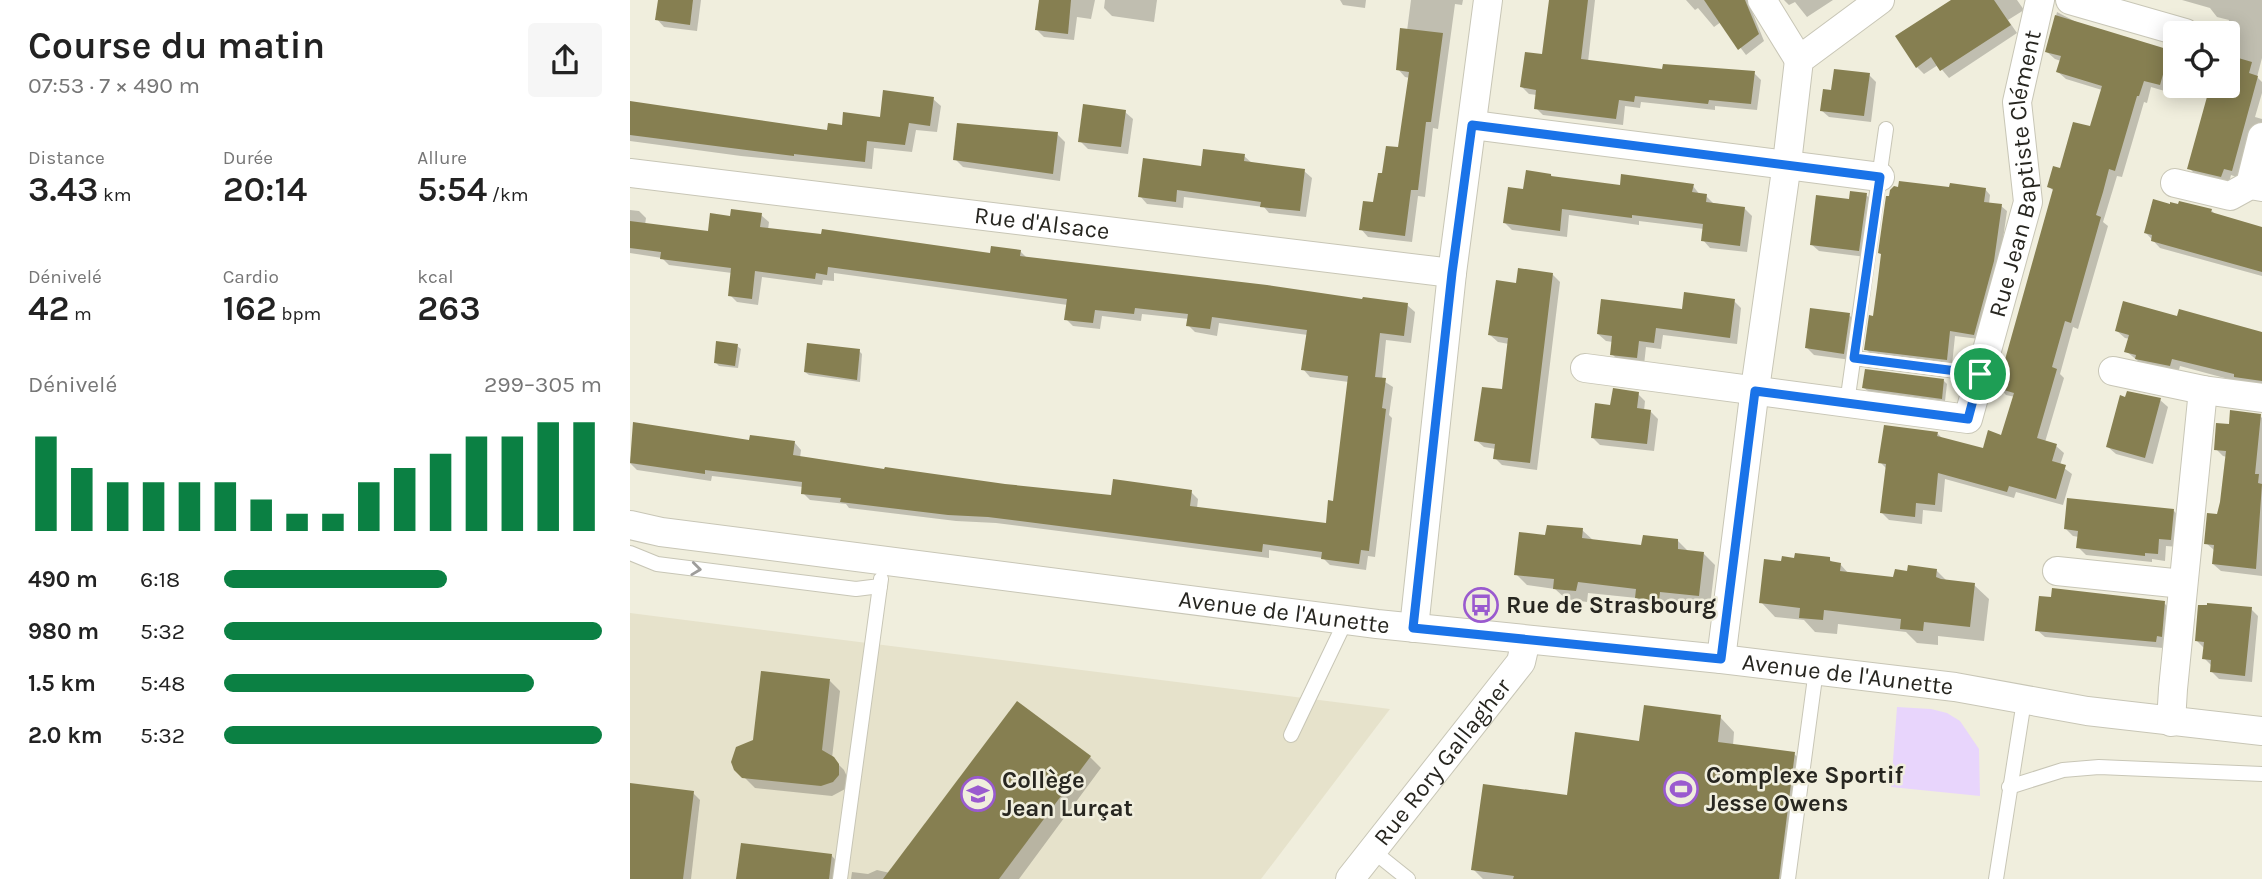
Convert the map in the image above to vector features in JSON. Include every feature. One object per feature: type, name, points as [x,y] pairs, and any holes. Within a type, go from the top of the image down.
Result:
[{"type":"street","points":[[1413,628],[1452,273],[1488,0]]},
{"type":"street","points":[[1721,659],[1799,60],[1762,0]]},
{"type":"street","points":[[1799,60],[1880,0]]},
{"type":"street","name":"Rue Jean Baptiste Clément","points":[[1585,368],[1968,419],[2028,202],[2017,102],[2040,0]]},
{"type":"street","points":[[2070,0],[2163,27]]},
{"type":"street","points":[[1472,125],[1787,163],[1880,177]]},
{"type":"street","points":[[2175,183],[2230,196],[2256,186],[2262,137]]},
{"type":"street","name":"Rue d'Alsace","points":[[630,173],[1452,273]]},
{"type":"street","points":[[2113,371],[2203,390],[2262,398]]},
{"type":"street","points":[[2171,722],[2203,390]]},
{"type":"street","name":"Avenue de l'Aunette","points":[[631,539],[661,532],[881,573],[1721,659],[1955,687],[2024,701],[2171,722],[2262,731]]},
{"type":"street","points":[[2057,571],[2183,584]]},
{"type":"street","name":"Rue Rory Gallagher","points":[[1350,879],[1521,662],[1526,640]]},
{"type":"lane","points":[[1847,403],[1886,129]]},
{"type":"lane","points":[[1854,358],[1980,374]]},
{"type":"lane","points":[[840,879],[881,573]]},
{"type":"lane","points":[[1291,735],[1346,620]]},
{"type":"lane","points":[[1788,879],[1816,670]]},
{"type":"lane","points":[[1996,879],[2024,701]]},
{"type":"lane","points":[[2009,787],[2063,770],[2099,766],[2262,774]]},
{"type":"lane","points":[[1373,851],[1408,879]]},
{"type":"shaded area","name":"Collège Jean Lurçat","points":[[630,613],[1390,709],[1261,879],[630,879]]},
{"type":"shaded area","points":[[1897,707],[1931,709],[1947,713],[1960,721],[1979,749],[1980,796],[1891,787]]},
{"type":"building","points":[[658,0],[693,0],[690,25],[655,20]]},
{"type":"building","points":[[1039,0],[1071,0],[1068,34],[1035,30]]},
{"type":"building","points":[[1549,0],[1588,0],[1581,59],[1662,69],[1663,64],[1755,71],[1751,104],[1709,100],[1708,104],[1635,96],[1634,102],[1619,100],[1616,119],[1534,109],[1536,90],[1520,87],[1525,52],[1542,54]]},
{"type":"building","points":[[1704,0],[1745,0],[1759,34],[1738,50]]},
{"type":"building","points":[[1951,0],[1994,0],[2011,25],[1940,71],[1931,57],[1916,68],[1895,36]]},
{"type":"building","points":[[2055,15],[2163,48],[2163,74],[2160,85],[2144,81],[2115,171],[2109,169],[2096,215],[2101,217],[2071,323],[2065,321],[2052,367],[2057,369],[2037,438],[2057,444],[2052,461],[2066,465],[2056,499],[2009,486],[2007,492],[1938,473],[1935,505],[1916,503],[1915,517],[1880,513],[1886,464],[1878,463],[1884,425],[1938,432],[1937,436],[1983,448],[1988,430],[2001,435],[2014,393],[1997,388],[2053,189],[2047,187],[2053,166],[2060,168],[2073,122],[2090,126],[2102,86],[2056,72],[2061,56],[2045,52]]},
{"type":"building","points":[[1400,28],[1443,33],[1431,122],[1426,122],[1418,190],[1411,190],[1405,236],[1359,230],[1363,201],[1373,202],[1378,173],[1382,173],[1386,146],[1398,147],[1409,72],[1396,70]]},
{"type":"building","points":[[2240,58],[2252,62],[2249,73],[2258,76],[2232,171],[2224,169],[2221,177],[2187,169],[2207,98],[2240,98]]},
{"type":"building","points":[[1834,69],[1870,73],[1864,116],[1820,111],[1823,89],[1831,90]]},
{"type":"building","points":[[883,90],[934,97],[930,126],[909,123],[905,145],[867,141],[865,162],[794,156],[630,135],[630,101],[827,130],[828,123],[842,125],[843,112],[880,117]]},
{"type":"building","points":[[1083,104],[1126,110],[1121,147],[1078,142]]},
{"type":"building","points":[[957,123],[1058,132],[1053,174],[953,160]]},
{"type":"building","points":[[1203,149],[1245,154],[1244,161],[1305,169],[1300,211],[1260,207],[1261,202],[1177,190],[1176,202],[1138,197],[1143,158],[1201,166]]},
{"type":"building","points":[[1526,170],[1620,185],[1621,174],[1694,184],[1692,192],[1707,194],[1706,202],[1745,207],[1740,246],[1701,241],[1703,224],[1632,215],[1632,218],[1562,209],[1560,231],[1503,223],[1508,187],[1523,189]]},
{"type":"building","points":[[1899,181],[1986,188],[1984,202],[2002,204],[1994,261],[1974,335],[1950,331],[1947,360],[1864,350],[1869,315],[1873,316],[1886,196],[1889,196],[1894,186],[1898,187]]},
{"type":"building","points":[[1850,191],[1867,193],[1859,251],[1810,245],[1816,195],[1849,199]]},
{"type":"building","points":[[2153,199],[2170,204],[2178,204],[2179,201],[2212,209],[2211,212],[2262,227],[2262,272],[2151,241],[2152,235],[2144,233]]},
{"type":"building","points":[[731,209],[762,213],[760,227],[821,234],[822,229],[990,253],[991,246],[1021,250],[1020,256],[1408,303],[1404,336],[1380,333],[1375,377],[1386,378],[1382,408],[1386,409],[1369,551],[1361,550],[1359,564],[1321,559],[1322,552],[1263,544],[1262,552],[988,517],[840,502],[841,498],[801,494],[802,482],[705,470],[705,474],[630,463],[633,422],[749,440],[750,435],[795,441],[793,455],[1005,484],[1111,495],[1113,479],[1192,490],[1190,506],[1326,523],[1328,500],[1333,501],[1348,376],[1301,370],[1307,330],[1212,317],[1210,329],[1186,326],[1188,314],[1135,308],[1134,314],[1095,310],[1093,323],[1064,320],[1067,299],[828,267],[827,275],[816,273],[815,279],[755,271],[752,299],[728,296],[731,268],[660,259],[661,252],[630,248],[630,221],[708,231],[710,213],[730,216]]},
{"type":"building","points":[[1518,268],[1553,273],[1530,463],[1493,459],[1495,444],[1474,441],[1482,387],[1502,389],[1508,338],[1488,335],[1496,280],[1516,283]]},
{"type":"building","points":[[1684,292],[1735,299],[1730,338],[1656,328],[1654,343],[1639,341],[1637,358],[1610,355],[1612,336],[1597,334],[1601,299],[1682,309]]},
{"type":"building","points":[[2123,301],[2177,316],[2179,309],[2262,332],[2262,381],[2234,377],[2234,374],[2172,359],[2170,366],[2135,359],[2136,355],[2124,352],[2129,335],[2115,331]]},
{"type":"building","points":[[1810,308],[1850,313],[1844,354],[1805,348]]},
{"type":"building","points":[[716,341],[738,344],[735,366],[714,363]]},
{"type":"building","points":[[807,343],[860,349],[857,380],[804,372]]},
{"type":"building","points":[[1865,369],[1944,379],[1942,399],[1862,388]]},
{"type":"building","points":[[1613,388],[1639,392],[1637,408],[1651,410],[1647,444],[1591,438],[1595,403],[1610,405]]},
{"type":"building","points":[[2127,391],[2161,398],[2145,458],[2106,447],[2120,395],[2125,397]]},
{"type":"building","points":[[2230,410],[2261,414],[2255,474],[2259,474],[2258,483],[2262,484],[2256,569],[2212,564],[2214,545],[2204,544],[2207,513],[2217,514],[2220,502],[2226,451],[2214,450],[2216,423],[2229,424]]},
{"type":"building","points":[[2067,498],[2174,509],[2171,540],[2159,539],[2158,554],[2145,553],[2145,556],[2076,548],[2078,531],[2064,529]]},
{"type":"building","points":[[1547,525],[1583,528],[1582,538],[1641,545],[1643,535],[1678,539],[1678,549],[1704,552],[1699,596],[1660,592],[1659,601],[1635,598],[1636,589],[1578,582],[1576,591],[1553,589],[1554,579],[1514,575],[1519,532],[1545,535]]},
{"type":"building","points":[[1795,553],[1830,557],[1830,561],[1841,563],[1840,571],[1893,577],[1895,569],[1907,571],[1908,565],[1937,569],[1936,577],[1941,579],[1975,583],[1970,627],[1924,622],[1923,631],[1900,629],[1901,619],[1824,610],[1823,620],[1799,618],[1800,608],[1759,603],[1764,559],[1781,561],[1782,556],[1794,558]]},
{"type":"building","points":[[2052,588],[2165,601],[2162,637],[2157,636],[2156,642],[2035,631],[2039,596],[2051,597]]},
{"type":"building","points":[[2207,603],[2252,607],[2245,676],[2210,672],[2211,660],[2202,659],[2204,642],[2195,641],[2198,605]]},
{"type":"building","points":[[761,671],[830,679],[822,750],[834,757],[839,764],[839,775],[833,782],[821,786],[742,778],[734,770],[731,762],[736,747],[753,740]]},
{"type":"building","name":"Collège Jean Lurçat","points":[[1017,701],[1091,756],[999,879],[883,879]]},
{"type":"building","name":"Complexe Sportif Jesse Owens","points":[[1644,705],[1721,715],[1718,742],[1795,752],[1779,879],[1513,879],[1514,876],[1471,870],[1483,784],[1567,795],[1575,732],[1639,741]]},
{"type":"building","points":[[630,783],[694,791],[683,879],[630,879]]},
{"type":"building","points":[[741,843],[832,854],[829,879],[736,879]]},
{"type":"place","name":"Rue de Strasbourg","points":[[1481,605]]},
{"type":"place","name":"Complexe Sportif Jesse Owens","points":[[1681,789]]},
{"type":"place","name":"Collège Jean Lurçat","points":[[978,794]]},
{"type":"route","points":[[1472,125],[1787,163],[1880,177],[1854,358],[1980,374],[1968,419],[1755,391],[1721,659],[1413,628],[1452,273],[1472,125]]}]
